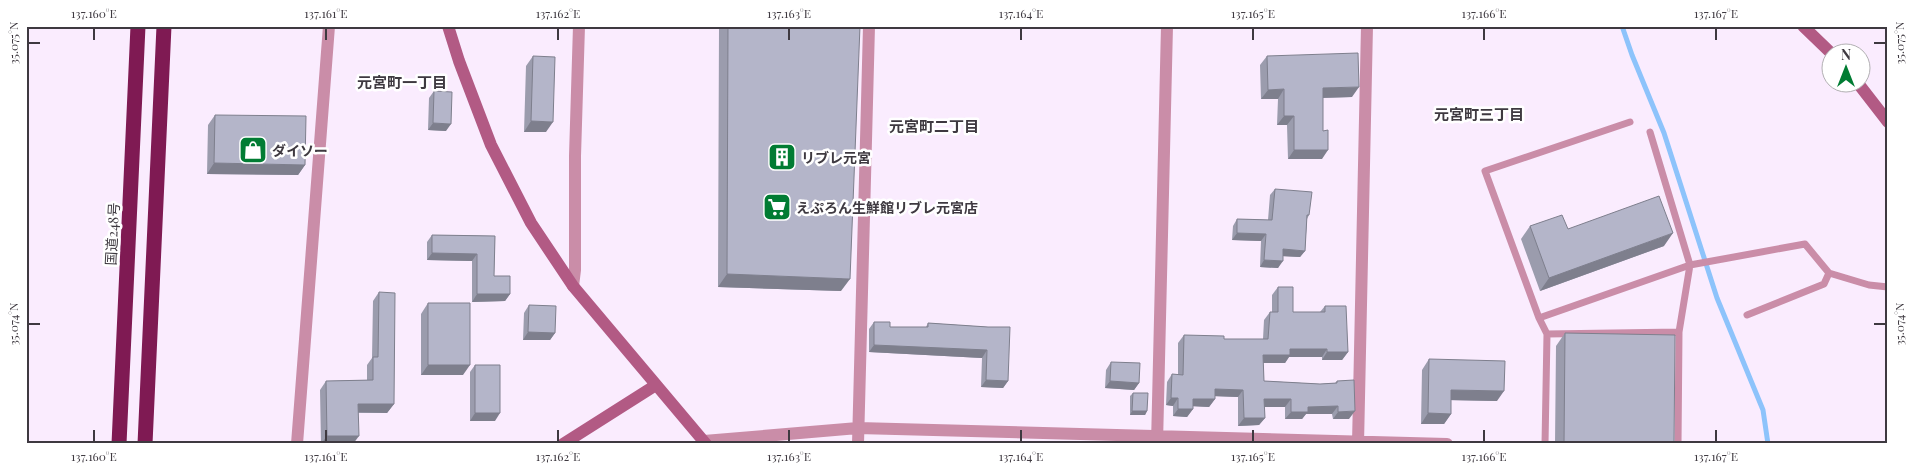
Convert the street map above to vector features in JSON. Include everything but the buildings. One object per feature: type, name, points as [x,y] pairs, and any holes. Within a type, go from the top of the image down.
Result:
[{"type":"highway","name":"国道248号","points":[[119,444],[138,26]]},
{"type":"highway","points":[[146,444],[164,26]]},
{"type":"street","points":[[296,444],[329,26]]},
{"type":"street","points":[[448,26],[459,61],[492,146],[531,223],[573,286],[705,442],[858,428],[1157,439],[1447,444]]},
{"type":"street","points":[[573,286],[575,270],[575,156],[579,26]]},
{"type":"street","points":[[858,444],[869,26]]},
{"type":"street","points":[[1157,439],[1168,26]]},
{"type":"street","points":[[1358,443],[1367,26]]},
{"type":"street","points":[[1803,26],[1822,44]]},
{"type":"street","points":[[1865,92],[1888,122]]},
{"type":"street","points":[[567,443],[656,385]]},
{"type":"lane","points":[[1545,444],[1547,334],[1539,318],[1485,171],[1630,122]]},
{"type":"lane","points":[[1650,132],[1690,265],[1679,332],[1678,444]]},
{"type":"lane","points":[[1539,318],[1690,265],[1805,244],[1829,273],[1869,285],[1888,287]]},
{"type":"lane","points":[[1747,315],[1824,284],[1829,273]]},
{"type":"lane","points":[[1547,334],[1679,332]]},
{"type":"waterway","points":[[1622,26],[1664,133],[1717,298],[1763,410],[1768,444]]},
{"type":"place","name":"ダイソー","points":[[253,150]]},
{"type":"place","name":"リブレ元宮","points":[[782,157]]},
{"type":"place","name":"えぷろん生鮮館リブレ元宮店","points":[[777,207]]},
{"type":"district","name":"元宮町一丁目","points":[[402,82]]},
{"type":"district","name":"元宮町三丁目","points":[[1479,114]]},
{"type":"district","name":"元宮町二丁目","points":[[934,126]]}]
